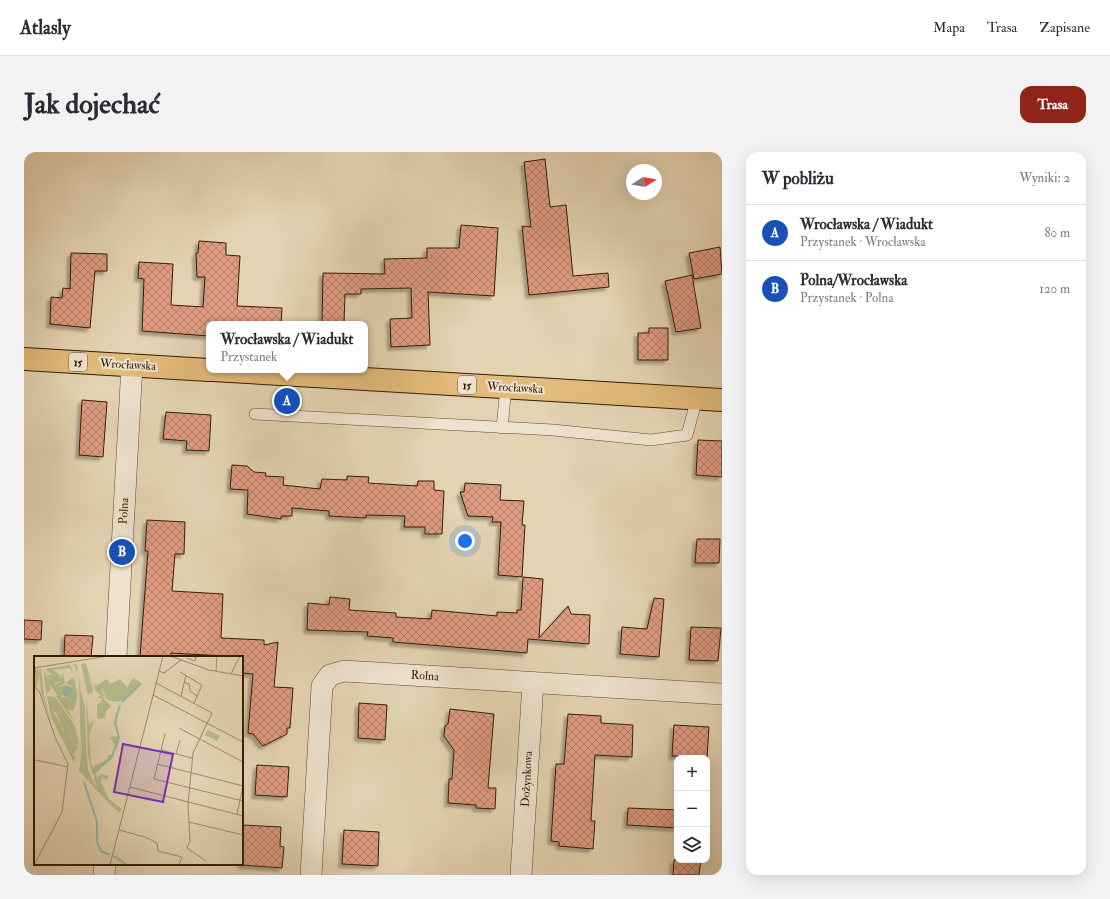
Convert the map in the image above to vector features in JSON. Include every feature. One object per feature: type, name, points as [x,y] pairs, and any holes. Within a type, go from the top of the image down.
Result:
[{"type":"main road","name":"Wrocławska","points":[[24,359],[206,370]]},
{"type":"main road","name":"Wrocławska","points":[[265,373],[722,400]]},
{"type":"street","name":"Polna","points":[[116,656],[132,365]]},
{"type":"street","name":"Rolna","points":[[311,875],[322,686],[330,675],[344,671],[722,694]]},
{"type":"street","name":"Dożynkowa","points":[[521,875],[532,683]]},
{"type":"street","points":[[104,875],[105,865]]},
{"type":"lane","points":[[502,428],[506,387]]},
{"type":"lane","points":[[255,414],[553,430],[652,440],[687,435],[697,398]]},
{"type":"building","points":[[545,159],[550,207],[566,205],[573,276],[608,273],[609,287],[529,295],[522,226],[531,227],[524,162]]},
{"type":"building","points":[[461,225],[498,228],[494,296],[428,292],[430,345],[391,347],[390,319],[412,318],[411,288],[361,289],[361,294],[345,294],[344,321],[322,321],[323,273],[385,274],[384,259],[427,258],[427,248],[459,248]]},
{"type":"building","points":[[199,241],[226,243],[226,255],[240,256],[237,306],[282,308],[281,321],[206,321],[206,336],[142,331],[144,279],[138,278],[139,262],[173,264],[171,305],[203,307],[205,277],[197,277],[196,253],[198,253]]},
{"type":"building","points":[[720,247],[722,274],[694,279],[689,253]]},
{"type":"building","points":[[71,253],[107,254],[107,271],[95,271],[90,328],[50,324],[51,297],[62,298],[63,288],[70,289]]},
{"type":"building","points":[[692,275],[701,328],[676,332],[665,281]]},
{"type":"building","points":[[649,328],[668,328],[668,360],[638,360],[638,333],[649,333]]},
{"type":"building","points":[[82,400],[107,402],[103,457],[79,455]]},
{"type":"building","points":[[166,412],[211,415],[209,451],[186,450],[187,441],[163,439]]},
{"type":"building","points":[[698,440],[722,441],[722,477],[696,475]]},
{"type":"building","points":[[232,465],[247,466],[254,472],[266,473],[265,476],[284,477],[283,485],[320,489],[322,479],[347,480],[347,476],[369,477],[368,483],[417,486],[418,481],[434,481],[434,490],[444,491],[442,534],[425,534],[425,527],[404,527],[405,516],[366,515],[366,518],[329,516],[329,511],[292,508],[292,516],[281,516],[281,519],[247,514],[248,490],[230,489]]},
{"type":"building","points":[[465,483],[501,485],[500,500],[524,501],[522,525],[525,525],[522,577],[498,575],[501,522],[492,522],[493,517],[468,516],[460,492],[464,492]]},
{"type":"building","points":[[147,520],[185,522],[184,554],[175,554],[172,591],[223,594],[221,638],[264,640],[264,645],[278,642],[274,687],[293,688],[290,728],[287,728],[287,734],[263,746],[253,734],[248,733],[253,674],[243,673],[243,656],[171,653],[171,656],[140,656],[148,551],[145,551]]},
{"type":"building","points":[[697,539],[720,539],[719,563],[695,563]]},
{"type":"building","points":[[523,577],[543,579],[539,638],[568,606],[571,614],[590,615],[589,644],[528,639],[527,653],[393,642],[393,638],[367,636],[368,632],[307,630],[308,603],[329,605],[330,597],[350,599],[349,610],[396,613],[396,617],[431,619],[432,610],[497,616],[497,612],[517,613],[517,610],[521,610]]},
{"type":"building","points":[[654,598],[664,599],[659,657],[620,654],[622,627],[647,629]]},
{"type":"building","points":[[24,620],[42,621],[41,640],[24,639]]},
{"type":"building","points":[[691,627],[721,628],[718,661],[689,660]]},
{"type":"building","points":[[65,635],[93,636],[91,656],[64,656]]},
{"type":"building","points":[[359,703],[387,705],[385,740],[358,738]]},
{"type":"building","points":[[450,709],[494,714],[488,788],[496,788],[495,809],[476,808],[476,805],[448,803],[449,779],[452,779],[454,750],[444,736],[445,726],[448,724]]},
{"type":"building","points":[[568,714],[601,716],[601,723],[633,725],[632,757],[595,755],[591,821],[595,821],[593,849],[559,846],[559,842],[551,841],[556,764],[564,764]]},
{"type":"building","points":[[674,725],[709,727],[707,755],[672,756]]},
{"type":"building","points":[[257,765],[289,767],[287,797],[255,795]]},
{"type":"building","points":[[628,808],[674,810],[674,828],[627,825]]},
{"type":"building","points":[[243,825],[281,827],[280,846],[284,847],[282,868],[242,865]]},
{"type":"building","points":[[344,830],[379,832],[378,866],[342,864]]},
{"type":"building","points":[[674,860],[674,863],[701,863],[699,875],[673,875]]},
{"type":"place","name":"Wrocławska / Wiadukt","points":[[287,401]]},
{"type":"place","name":"Polna/Wrocławska","points":[[122,552]]}]
